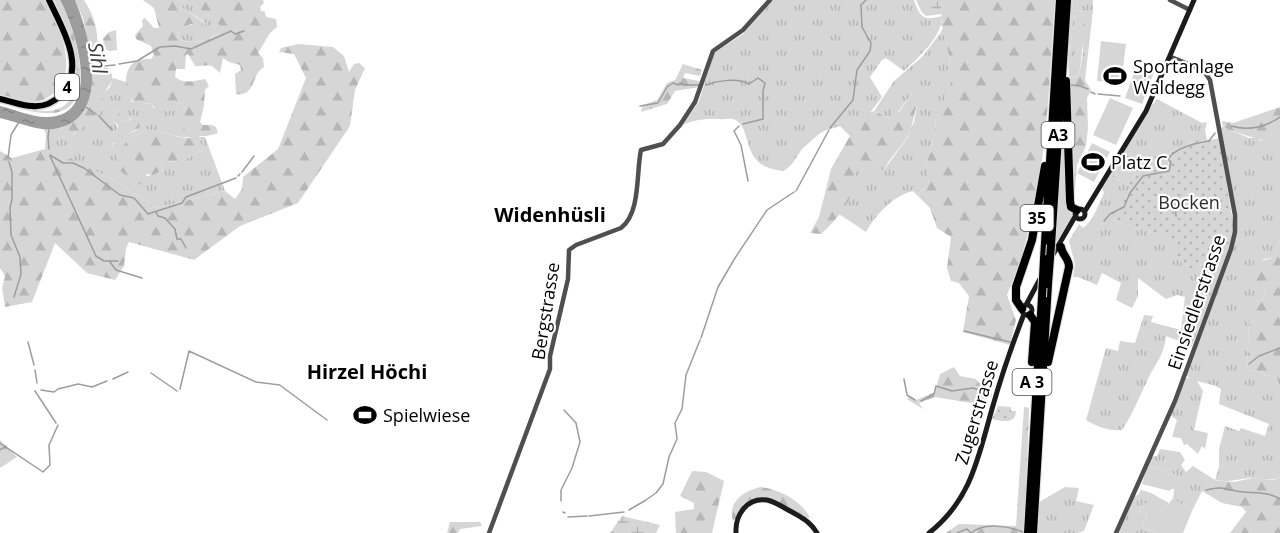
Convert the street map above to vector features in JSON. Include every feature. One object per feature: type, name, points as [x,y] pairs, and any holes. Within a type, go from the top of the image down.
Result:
[{"type":"highway","name":"A3","points":[[1028,533],[1060,0]]},
{"type":"highway","name":"A3","points":[[1033,533],[1066,0]]},
{"type":"highway","points":[[1065,26],[1070,201],[1071,207],[1079,213]]},
{"type":"highway","name":"35","points":[[1026,311],[1016,300],[1016,287],[1034,236],[1052,123]]},
{"type":"highway","name":"35","points":[[1041,402],[1053,333],[1069,267],[1068,259],[1061,247]]},
{"type":"highway","name":"A 3","points":[[1026,311],[1035,322],[1032,452]]},
{"type":"main road","name":"4","points":[[4,100],[31,104],[44,103],[64,88],[69,75],[68,49],[60,23],[49,0]]},
{"type":"main road","name":"Zugerstrasse","points":[[929,533],[951,513],[977,465],[1002,376],[1026,311],[1079,213],[1146,111],[1194,0]]},
{"type":"main road","name":"Zugerstrasse","points":[[1026,311],[1079,213]]},
{"type":"main road","points":[[736,533],[737,522],[743,509],[751,503],[763,500],[778,504],[808,521],[817,533]]},
{"type":"street","name":"Bergstrasse","points":[[489,533],[549,371],[550,356],[568,279],[569,250],[576,245],[621,228],[627,223],[636,193],[641,150],[663,144],[680,125],[695,102],[713,51],[743,30],[770,0]]},
{"type":"street","points":[[1170,0],[1190,10]]},
{"type":"street","name":"Einsiedlerstrasse","points":[[1116,533],[1175,401],[1231,249],[1235,232],[1234,209],[1210,80],[1203,70],[1171,57]]},
{"type":"green space","points":[[0,0],[47,0],[52,11],[65,50],[65,76],[60,87],[44,99],[29,102],[0,95]]},
{"type":"green space","points":[[54,0],[60,0],[76,43],[80,78],[78,93],[71,105],[52,113],[37,112],[0,103],[0,101],[46,111],[62,107],[72,96],[75,64],[71,46]]},
{"type":"green space","points":[[75,0],[84,0],[94,20],[97,34],[95,55],[90,54],[83,18]]},
{"type":"green space","points":[[143,0],[263,0],[261,11],[265,12],[266,17],[276,19],[277,27],[270,33],[258,53],[263,58],[264,67],[247,92],[236,94],[235,74],[241,70],[240,65],[223,58],[220,73],[212,66],[196,66],[188,54],[185,69],[176,69],[175,77],[182,81],[205,79],[209,86],[205,90],[200,122],[203,125],[216,127],[218,133],[198,136],[185,130],[181,126],[186,110],[180,102],[173,111],[166,111],[145,103],[139,107],[128,93],[126,80],[129,68],[133,63],[151,59],[154,55],[151,46],[136,39],[135,35],[143,26],[142,20],[145,18],[154,28],[159,28],[154,8]],"holes":[[[177,2],[185,2],[197,7],[223,28],[222,31],[203,41],[181,40],[178,36],[179,32],[184,31],[188,25],[207,24],[179,6]]]},
{"type":"green space","points":[[773,0],[914,0],[918,11],[924,17],[942,16],[934,39],[904,71],[886,58],[882,60],[870,77],[882,97],[869,114],[852,123],[819,134],[802,149],[784,171],[759,163],[753,155],[740,123],[733,119],[700,120],[683,125],[699,101],[714,53],[743,34]]},
{"type":"green space","points":[[916,0],[941,0],[942,14],[926,16]]},
{"type":"green space","points":[[941,0],[1055,0],[1047,113],[1038,187],[1020,260],[1007,295],[1016,320],[1010,345],[963,332],[969,296],[959,283],[951,281],[947,268],[951,237],[937,228],[930,208],[919,197],[920,191],[924,189],[929,180],[926,165],[935,133],[936,116],[950,90],[951,82],[947,74],[950,61],[945,37],[941,32],[943,27],[940,25],[942,22]]},
{"type":"green space","points":[[1071,0],[1073,0],[1072,11],[1093,10],[1085,80],[1091,90],[1087,98],[1086,146],[1077,165],[1075,189],[1071,192],[1069,78],[1079,76],[1085,15],[1079,14],[1074,19],[1071,28],[1078,29],[1072,33],[1068,57]]},
{"type":"green space","points":[[1073,0],[1093,0],[1093,10],[1072,11]]},
{"type":"green space","points":[[179,1],[202,10],[223,28],[222,31],[202,41],[181,40],[178,36],[182,29],[205,22],[179,6],[176,2]]},
{"type":"green space","points":[[1079,14],[1086,15],[1079,76],[1069,78],[1068,57],[1072,32],[1077,29],[1071,28],[1074,19]]},
{"type":"green space","points":[[116,30],[117,50],[105,49],[103,39],[109,32]]},
{"type":"green space","points":[[941,32],[945,37],[950,61],[947,74],[952,82],[936,117],[935,133],[926,165],[930,180],[920,191],[919,197],[913,191],[892,201],[880,212],[866,232],[839,214],[852,191],[860,159],[884,170],[908,137],[917,105],[911,95],[898,112],[889,118],[874,111],[894,81],[923,56]]},
{"type":"green space","points":[[1101,41],[1126,44],[1121,83],[1097,81]]},
{"type":"green space","points":[[298,44],[333,47],[344,56],[349,72],[354,64],[359,63],[365,68],[355,90],[350,126],[298,203],[240,226],[194,260],[129,242],[124,266],[115,280],[87,273],[55,243],[32,302],[5,307],[2,288],[5,276],[0,268],[0,151],[12,158],[45,149],[44,129],[61,128],[82,113],[93,69],[108,68],[112,80],[105,92],[101,111],[72,135],[53,139],[52,149],[117,182],[157,208],[225,191],[235,199],[242,189],[243,177],[278,149],[306,78],[294,54],[279,52],[281,48]]},
{"type":"green space","points":[[683,64],[702,70],[700,76],[685,73],[683,78],[699,81],[700,87],[675,91],[667,104],[641,112],[643,105],[657,100],[667,83],[675,80]]},
{"type":"green space","points":[[1137,65],[1154,72],[1142,104],[1125,98]]},
{"type":"green space","points":[[113,78],[126,82],[132,102],[151,104],[154,108],[176,110],[178,101],[180,102],[186,110],[184,118],[200,137],[205,137],[225,191],[157,208],[117,182],[51,149],[52,139],[74,134],[101,111],[104,93],[110,87]],"holes":[[[116,110],[120,120],[127,122],[131,118],[137,130],[117,139],[111,147],[106,139],[118,128],[113,120],[113,111]],[[146,129],[189,137],[203,150],[180,162],[165,161],[161,163],[163,170],[131,181],[127,141]]]},
{"type":"green space","points":[[911,95],[919,102],[911,130],[884,170],[860,160],[850,198],[843,209],[821,234],[810,233],[819,217],[831,169],[850,136],[840,126],[874,111],[889,118],[894,110],[899,112]]},
{"type":"green space","points":[[1110,98],[1133,108],[1116,145],[1093,135]]},
{"type":"green space","points":[[1157,99],[1202,123],[1207,122],[1205,130],[1207,140],[1190,142],[1170,152],[1168,167],[1137,172],[1130,181],[1111,173],[1140,120]]},
{"type":"green space","points":[[1280,107],[1280,131],[1273,131],[1265,141],[1223,127],[1222,121],[1233,123]]},
{"type":"green space","points":[[107,108],[113,111],[119,110],[120,120],[127,122],[134,117],[138,120],[140,127],[113,143],[109,153],[105,150],[106,139],[118,128],[118,125],[105,113]]},
{"type":"green space","points":[[1223,127],[1261,141],[1269,138],[1273,131],[1280,131],[1280,240],[1273,258],[1263,259],[1263,285],[1266,293],[1249,322],[1247,369],[1277,378],[1280,387],[1280,477],[1269,480],[1250,478],[1216,480],[1202,491],[1192,511],[1181,506],[1173,498],[1176,475],[1147,466],[1151,457],[1157,456],[1160,449],[1180,452],[1185,460],[1181,465],[1186,472],[1193,466],[1215,480],[1225,426],[1239,431],[1241,428],[1265,436],[1269,424],[1219,404],[1221,389],[1197,381],[1203,391],[1194,430],[1208,433],[1205,449],[1202,446],[1198,454],[1187,444],[1184,445],[1181,438],[1172,437],[1177,420],[1170,415],[1186,378],[1190,378],[1185,375],[1227,256],[1192,346],[1166,336],[1162,354],[1129,418],[1122,430],[1112,430],[1099,427],[1086,420],[1106,348],[1118,351],[1120,341],[1135,343],[1144,315],[1153,316],[1151,322],[1181,330],[1185,297],[1177,295],[1166,299],[1138,278],[1138,296],[1132,308],[1116,300],[1121,283],[1102,273],[1097,285],[1073,277],[1075,264],[1069,241],[1079,224],[1083,228],[1092,217],[1104,193],[1102,188],[1110,175],[1131,187],[1112,220],[1179,241],[1183,263],[1188,266],[1201,266],[1236,229],[1219,129]]},
{"type":"green space","points":[[146,129],[193,139],[205,147],[180,162],[161,163],[163,170],[153,175],[147,174],[142,185],[131,181],[130,176],[121,171],[116,156],[127,141]]},
{"type":"green space","points":[[1064,129],[1072,217],[1054,246]]},
{"type":"green space","name":"Bocken","points":[[1219,138],[1234,228],[1229,251],[1203,275],[1200,271],[1201,265],[1191,269],[1174,258],[1178,241],[1112,220],[1111,213],[1119,211],[1122,199],[1131,187],[1110,175],[1111,173],[1130,181],[1137,172],[1168,167],[1170,152],[1192,142]]},
{"type":"green space","name":"Platz C","points":[[1092,143],[1110,152],[1094,182],[1077,173]]},
{"type":"green space","points":[[1280,240],[1280,387],[1277,378],[1247,369],[1249,321],[1266,293],[1263,285],[1255,285],[1247,273],[1255,262],[1273,258]]},
{"type":"green space","points":[[954,367],[960,376],[976,379],[984,389],[991,392],[992,396],[977,404],[935,397],[919,403],[923,409],[907,399],[910,396],[916,400],[935,392],[940,374]]},
{"type":"green space","points":[[998,406],[1011,407],[1011,411],[1016,411],[1014,418],[1007,421],[992,419]]},
{"type":"green space","points":[[1024,407],[1029,408],[1025,533],[946,533],[959,524],[1016,526]]},
{"type":"green space","points":[[0,440],[17,457],[0,468]]},
{"type":"green space","points":[[1147,466],[1176,475],[1175,489],[1170,491],[1142,484]]},
{"type":"green space","points":[[692,471],[706,472],[724,481],[712,533],[676,533],[675,512],[694,509],[694,503],[680,496]]},
{"type":"green space","points":[[1280,477],[1280,533],[1230,533],[1246,512],[1242,507],[1222,503],[1202,491],[1210,480],[1234,482],[1253,478],[1273,480]]},
{"type":"green space","points":[[760,487],[775,490],[796,501],[810,518],[776,502],[751,501],[733,521],[732,508],[738,498]]},
{"type":"green space","points":[[1065,487],[1079,488],[1076,501],[1094,505],[1084,531],[1038,533],[1039,502]]},
{"type":"green space","points":[[1141,490],[1169,503],[1162,512],[1143,503],[1139,511],[1147,514],[1142,527],[1157,533],[1118,533],[1134,496],[1138,495]]},
{"type":"green space","points":[[1173,498],[1192,511],[1183,533],[1157,533],[1142,527],[1147,514],[1139,511],[1143,502],[1162,512]]},
{"type":"green space","points":[[622,516],[660,525],[656,533],[610,533]]},
{"type":"green space","points":[[450,522],[480,522],[482,526],[460,529],[458,533],[447,533]]},
{"type":"water","points":[[60,0],[75,0],[86,32],[92,72],[91,90],[86,107],[75,120],[52,129],[37,128],[0,118],[0,106],[46,117],[64,113],[75,103],[80,88],[81,70],[73,31]]},
{"type":"waterway","points":[[830,128],[853,100],[857,70],[870,51],[871,43],[862,27],[861,5],[866,0]]},
{"type":"waterway","name":"Sihl","points":[[119,64],[137,61],[160,47],[175,46],[191,49],[231,31],[235,34],[244,31]]},
{"type":"waterway","name":"Sihl","points":[[92,67],[115,65]]},
{"type":"waterway","points":[[706,85],[733,80],[749,84],[758,78],[765,83],[763,119],[743,124]]},
{"type":"waterway","points":[[640,106],[658,103],[667,87],[673,83],[699,85]]},
{"type":"waterway","points":[[1071,85],[1088,89]]},
{"type":"waterway","points":[[1091,92],[1095,94]]},
{"type":"waterway","points":[[1098,94],[1120,96]]},
{"type":"waterway","points":[[84,106],[96,114]]},
{"type":"waterway","points":[[99,116],[112,130]]},
{"type":"waterway","points":[[1231,126],[1256,128],[1280,117]]},
{"type":"waterway","points":[[8,158],[11,135],[19,122]]},
{"type":"waterway","points":[[739,126],[734,131],[741,145],[748,181]]},
{"type":"waterway","points":[[49,129],[49,149]]},
{"type":"waterway","points":[[796,191],[829,130]]},
{"type":"waterway","points":[[1104,221],[1110,214],[1124,207],[1130,193],[1143,176],[1169,171],[1171,162],[1168,159],[1176,151],[1209,141],[1215,133]]},
{"type":"waterway","points":[[50,155],[63,163],[73,163],[84,168],[120,195],[134,198],[148,214],[182,203],[186,197],[236,178]]},
{"type":"waterway","points":[[50,156],[96,256],[104,261],[118,261]]},
{"type":"waterway","points":[[242,172],[254,156]]},
{"type":"waterway","points":[[9,162],[12,172],[11,235],[20,257],[21,274],[14,297]]},
{"type":"waterway","points":[[701,338],[718,287],[735,258],[767,210],[794,192]]},
{"type":"waterway","points":[[1175,204],[1176,216]]},
{"type":"waterway","points":[[156,212],[175,229],[177,239],[181,239],[186,248]]},
{"type":"waterway","points":[[110,262],[116,270],[142,278]]},
{"type":"waterway","points":[[964,331],[1010,342]]},
{"type":"waterway","points":[[629,510],[656,493],[663,484],[669,457],[677,439],[675,423],[682,409],[686,375],[700,340]]},
{"type":"waterway","points":[[28,342],[34,365]]},
{"type":"waterway","points":[[1249,364],[1259,356],[1280,348]]},
{"type":"waterway","points":[[180,389],[189,351],[256,382],[280,385]]},
{"type":"waterway","points":[[35,370],[37,383]]},
{"type":"waterway","points":[[113,379],[128,372]]},
{"type":"waterway","points":[[151,373],[177,391]]},
{"type":"waterway","points":[[904,379],[907,395],[915,400]]},
{"type":"waterway","points":[[41,390],[54,392],[78,384],[92,387],[107,381]]},
{"type":"waterway","points":[[281,386],[327,420]]},
{"type":"waterway","points":[[921,401],[934,394],[936,386],[952,391],[973,388],[989,394]]},
{"type":"waterway","points":[[35,391],[56,423]]},
{"type":"waterway","points":[[561,501],[561,490],[572,468],[580,442],[576,423],[564,410]]},
{"type":"waterway","points":[[0,443],[43,472],[50,465],[49,445],[58,425]]},
{"type":"waterway","points":[[0,450],[6,446]]},
{"type":"waterway","points":[[1206,490],[1222,488],[1267,494],[1280,499]]},
{"type":"waterway","points":[[589,516],[624,512]]},
{"type":"waterway","points":[[568,517],[587,516]]},
{"type":"waterway","points":[[971,533],[989,526],[1011,528],[1023,532]]},
{"type":"waterway","points":[[957,533],[967,529],[971,533]]},
{"type":"place","name":"Sportanlage Waldegg","points":[[1115,76]]},
{"type":"place","name":"Platz C","points":[[1093,162]]},
{"type":"place","name":"Spielwiese","points":[[365,415]]},
{"type":"district","name":"Widenhüsli","points":[[550,214]]},
{"type":"district","name":"Hirzel Höchi","points":[[367,371]]}]
